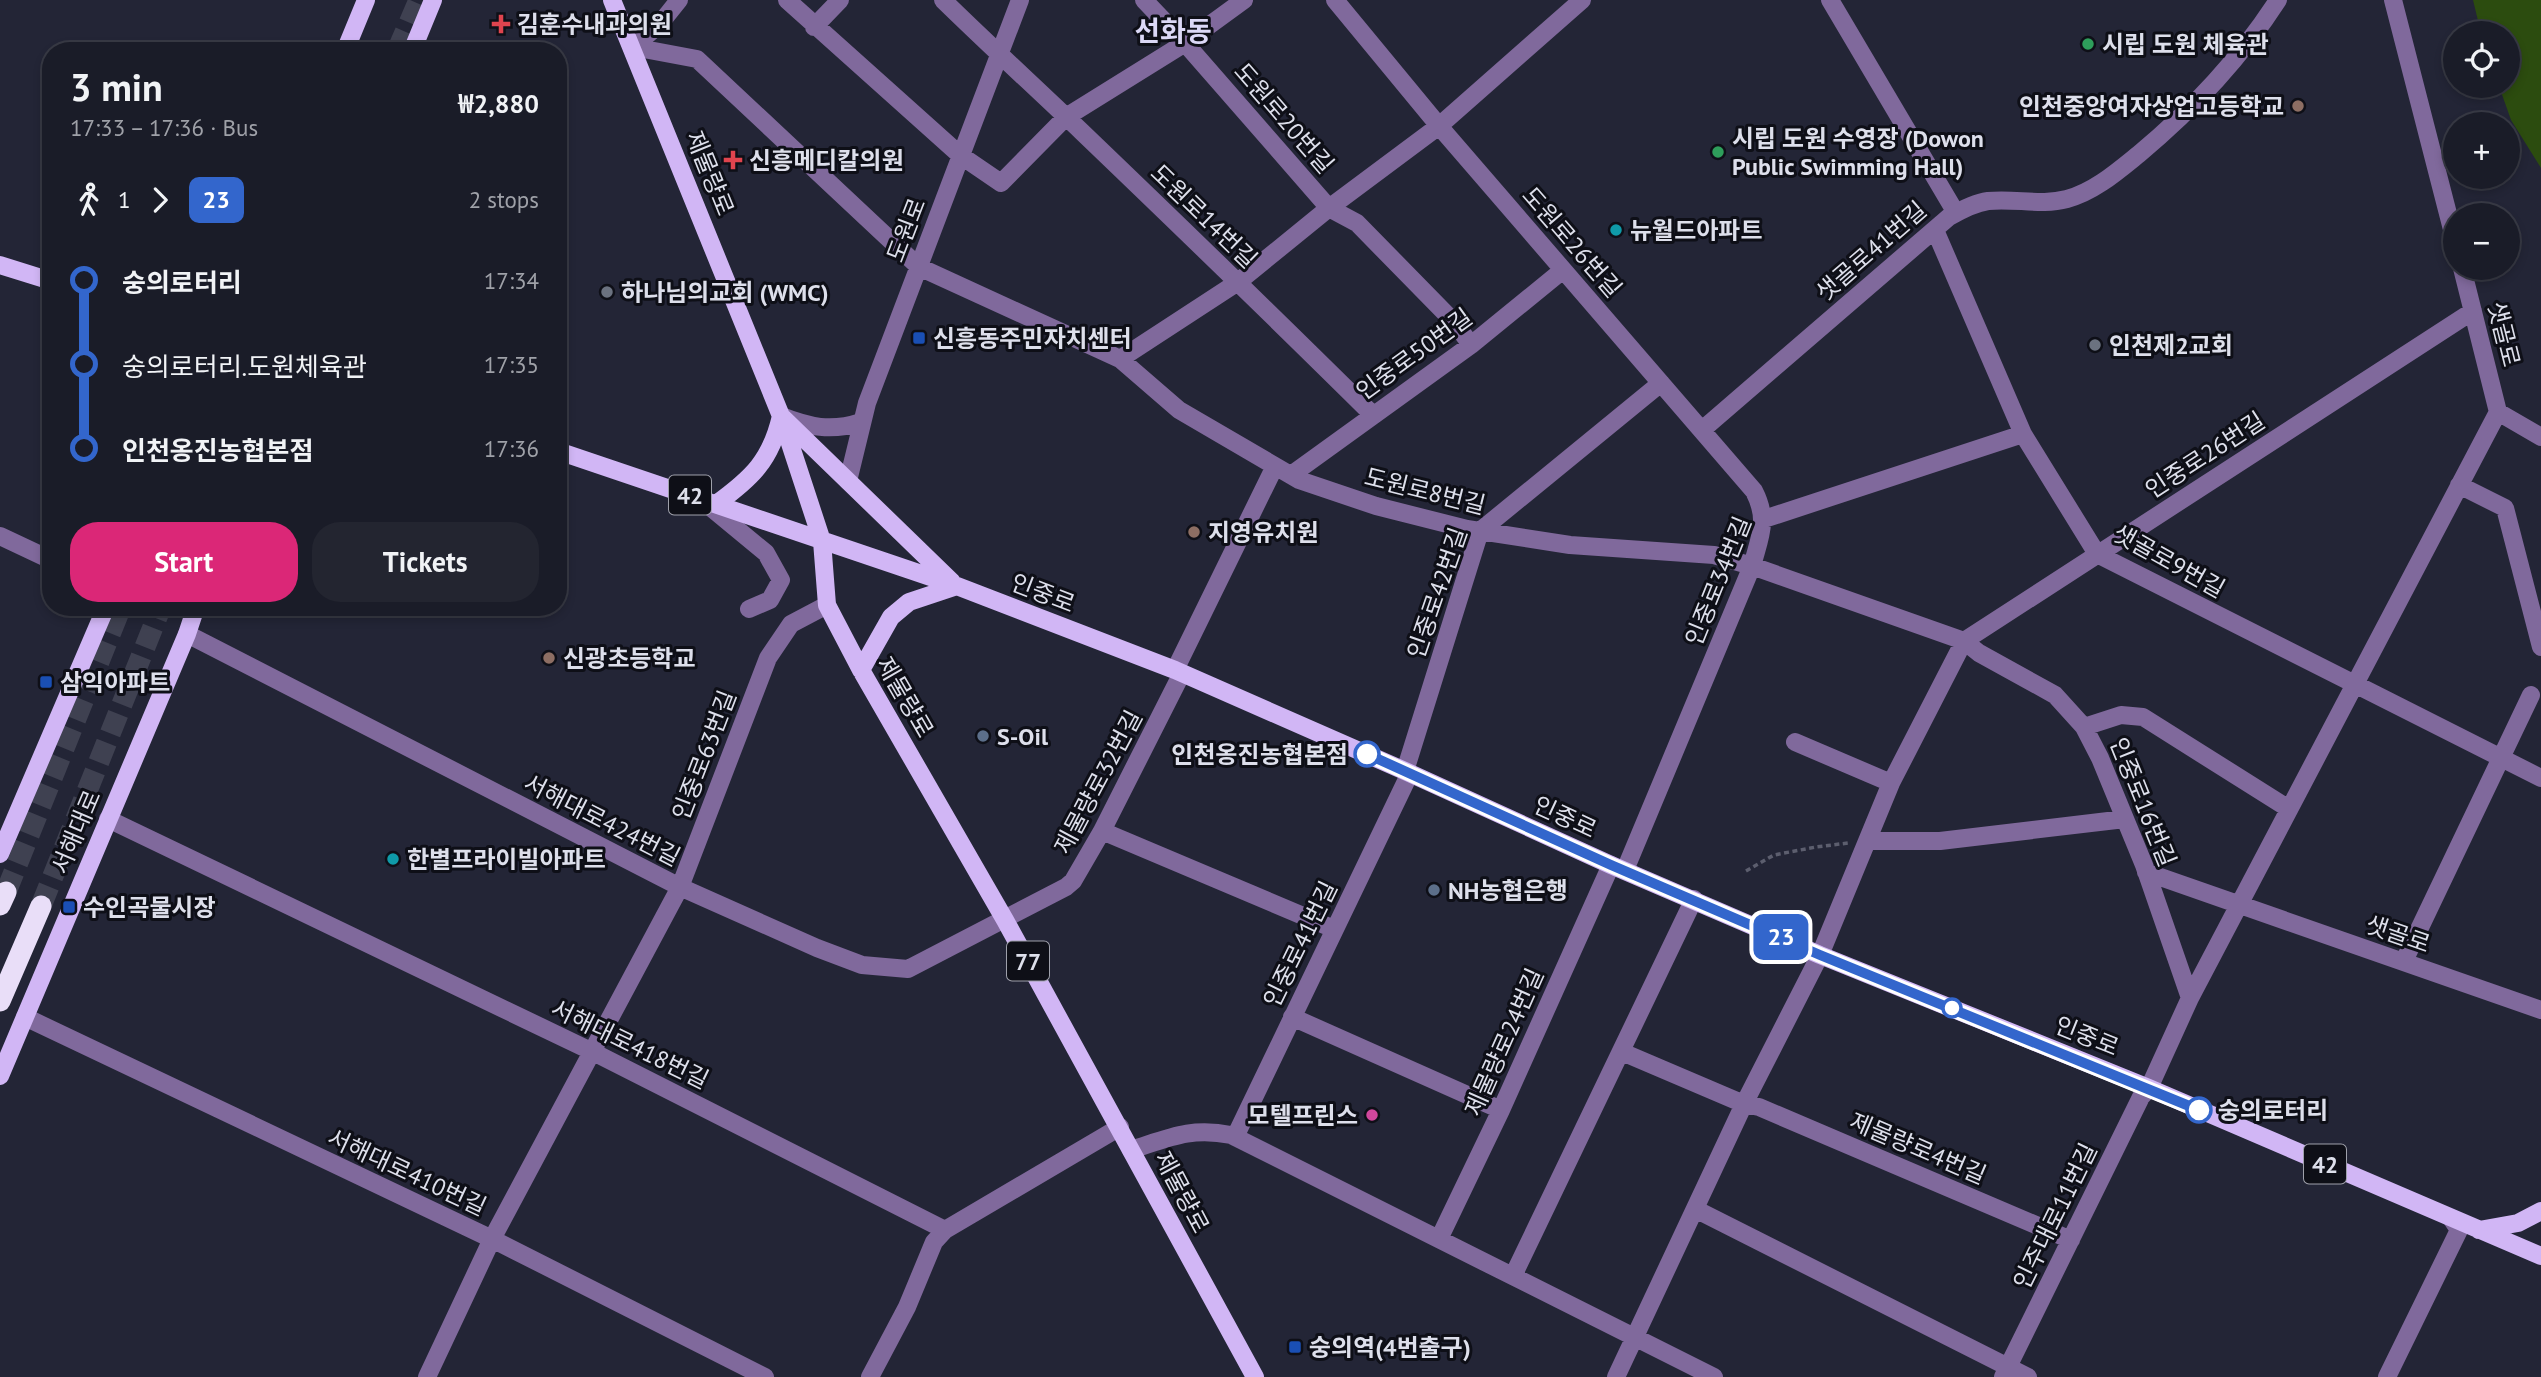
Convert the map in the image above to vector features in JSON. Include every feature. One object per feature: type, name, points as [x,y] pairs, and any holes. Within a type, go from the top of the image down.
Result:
[{"type":"highway","points":[[0,1001],[41,906]]},
{"type":"main road","points":[[349,42],[366,0]]},
{"type":"main road","points":[[416,42],[433,0]]},
{"type":"main road","name":"제물량로","points":[[611,3],[634,47],[781,416],[822,541],[827,605],[861,670],[1120,1127],[1255,1377]]},
{"type":"main road","points":[[0,265],[42,278]]},
{"type":"main road","points":[[781,416],[957,586],[909,602],[891,617],[861,670]]},
{"type":"main road","points":[[708,501],[755,473],[776,438],[781,416]]},
{"type":"main road","name":"인중로","points":[[567,454],[957,586],[1178,672],[1820,955],[2149,1088],[2541,1256]]},
{"type":"main road","points":[[0,854],[102,616]]},
{"type":"main road","name":"서해대로","points":[[0,1076],[193,616]]},
{"type":"main road","points":[[2479,1230],[2518,1223],[2541,1210]]},
{"type":"street","points":[[634,47],[659,24],[679,0]]},
{"type":"street","points":[[787,0],[960,156],[1001,183],[1066,117],[1185,43],[1244,0]]},
{"type":"street","points":[[814,27],[840,0]]},
{"type":"street","name":"도원로14번길","points":[[943,0],[1373,415]]},
{"type":"street","name":"도원로","points":[[848,481],[861,422],[1020,0]]},
{"type":"street","name":"도원로20번길","points":[[1144,0],[1329,208],[1357,223],[1455,323],[1471,345]]},
{"type":"street","name":"도원로26번길","points":[[1335,0],[1754,491],[1762,507],[1764,519]]},
{"type":"street","points":[[1120,359],[1238,282],[1329,208],[1439,125],[1582,0]]},
{"type":"street","points":[[1830,0],[1956,213]]},
{"type":"street","name":"샛골로41번길","points":[[1702,430],[1956,213],[1985,202],[2054,202],[2071,198],[2090,190],[2118,171],[2177,122],[2215,85],[2278,0]]},
{"type":"street","points":[[2393,0],[2445,203]]},
{"type":"street","name":"도원로8번길","points":[[634,47],[697,59],[919,267],[1120,359],[1179,410],[1283,471],[1376,506],[1480,531],[1570,545],[1714,555],[1964,641]]},
{"type":"street","name":"샛골로9번길","points":[[1935,230],[2023,434],[2097,554],[2541,778]]},
{"type":"street","name":"인중로50번길","points":[[1178,672],[1283,471],[1373,415],[1471,345],[1563,270]]},
{"type":"street","name":"샛골로","points":[[2465,280],[2498,412]]},
{"type":"street","name":"인중로26번길","points":[[1820,955],[1891,783],[1964,641],[2473,311]]},
{"type":"street","name":"인중로42번길","points":[[1407,772],[1480,531],[1661,383]]},
{"type":"street","points":[[2149,1088],[2190,998],[2238,905],[2498,412],[2541,438]]},
{"type":"street","points":[[781,416],[806,426],[830,429],[861,422]]},
{"type":"street","name":"인중로34번길","points":[[1618,868],[1752,566],[1764,519],[2023,434]]},
{"type":"street","points":[[2459,485],[2505,508],[2539,626],[2541,647]]},
{"type":"street","points":[[708,501],[766,553],[781,580],[770,600],[749,609]]},
{"type":"street","points":[[0,536],[42,556]]},
{"type":"street","name":"인중로63번길","points":[[427,1377],[492,1239],[680,887],[768,658],[792,624],[827,605]]},
{"type":"street","name":"서해대로424번길","points":[[187,634],[680,887],[817,948],[862,965],[908,969],[1005,920]]},
{"type":"street","points":[[1964,641],[1979,653],[2055,695],[2084,727]]},
{"type":"street","name":"제물량로32번길","points":[[1005,920],[1073,881],[1102,831],[1178,672]]},
{"type":"street","points":[[2404,961],[2531,695]]},
{"type":"street","name":"인중로16번길","points":[[2190,998],[2146,872],[2101,758],[2084,727],[2121,715],[2143,717],[2288,809]]},
{"type":"street","points":[[1795,742],[1891,783]]},
{"type":"street","name":"인중로41번길","points":[[1235,1137],[1407,772]]},
{"type":"street","name":"서해대로418번길","points":[[108,819],[593,1052],[946,1230]]},
{"type":"street","points":[[1868,841],[1940,841],[2125,819]]},
{"type":"street","points":[[1102,831],[1335,929]]},
{"type":"street","name":"제물량로24번길","points":[[1439,1239],[1618,868]]},
{"type":"street","name":"샛골로","points":[[2146,872],[2541,1010]]},
{"type":"street","points":[[1513,1276],[1694,899]]},
{"type":"street","points":[[1616,1377],[1744,1104],[1820,955]]},
{"type":"street","name":"서해대로410번길","points":[[25,1017],[492,1239],[765,1377]]},
{"type":"street","points":[[1292,1017],[1501,1110]]},
{"type":"street","name":"제물량로4번길","points":[[1622,1052],[1744,1104],[1759,1107],[2071,1240]]},
{"type":"street","name":"인주대로11번길","points":[[2006,1372],[2141,1097],[2149,1088]]},
{"type":"street","points":[[870,1377],[907,1307],[934,1242],[946,1230],[1120,1127]]},
{"type":"street","points":[[1131,1150],[1186,1132],[1209,1131],[1235,1137],[1714,1377]]},
{"type":"street","points":[[1695,1209],[2006,1372],[2028,1377]]},
{"type":"street","points":[[2387,1377],[2459,1230],[2451,1218]]},
{"type":"path","points":[[1746,871],[1774,855],[1816,846],[1868,841]]},
{"type":"green space","points":[[2473,0],[2541,0],[2541,168],[2520,134],[2520,112],[2508,112],[2503,98],[2520,98],[2520,21],[2478,21]]},
{"type":"tunnel","points":[[401,42],[419,0]]},
{"type":"tunnel","points":[[6,892],[117,616]]},
{"type":"tunnel","points":[[41,906],[157,616]]},
{"type":"bus line","name":"23","points":[[1367,754],[1611,865],[1820,955],[2199,1110]]},
{"type":"place","name":"김훈수내과의원","points":[[501,24]]},
{"type":"place","name":"시립 도원 체육관","points":[[2088,44]]},
{"type":"place","name":"인천중앙여자상업고등학교","points":[[2298,106]]},
{"type":"place","name":"시립 도원 수영장 (Dowon Public Swimming Hall)","points":[[1718,152]]},
{"type":"place","name":"신흥메디칼의원","points":[[733,160]]},
{"type":"place","name":"뉴월드아파트","points":[[1616,230]]},
{"type":"place","name":"하나님의교회 (WMC)","points":[[607,292]]},
{"type":"place","name":"신흥동주민자치센터","points":[[919,338]]},
{"type":"place","name":"인천제2교회","points":[[2095,345]]},
{"type":"place","name":"지영유치원","points":[[1194,532]]},
{"type":"place","name":"신광초등학교","points":[[549,658]]},
{"type":"place","name":"삼익아파트","points":[[46,682]]},
{"type":"place","name":"S-Oil","points":[[983,736]]},
{"type":"place","name":"인천옹진농협본점","points":[[1367,754]]},
{"type":"place","name":"한별프라이빌아파트","points":[[393,859]]},
{"type":"place","name":"NH농협은행","points":[[1434,890]]},
{"type":"place","name":"수인곡물시장","points":[[69,907]]},
{"type":"place","name":"숭의로터리","points":[[2199,1110]]},
{"type":"place","name":"모텔프린스","points":[[1372,1115]]},
{"type":"place","name":"숭의역(4번출구)","points":[[1295,1347]]},
{"type":"district","name":"선화동","points":[[1173,30]]}]
